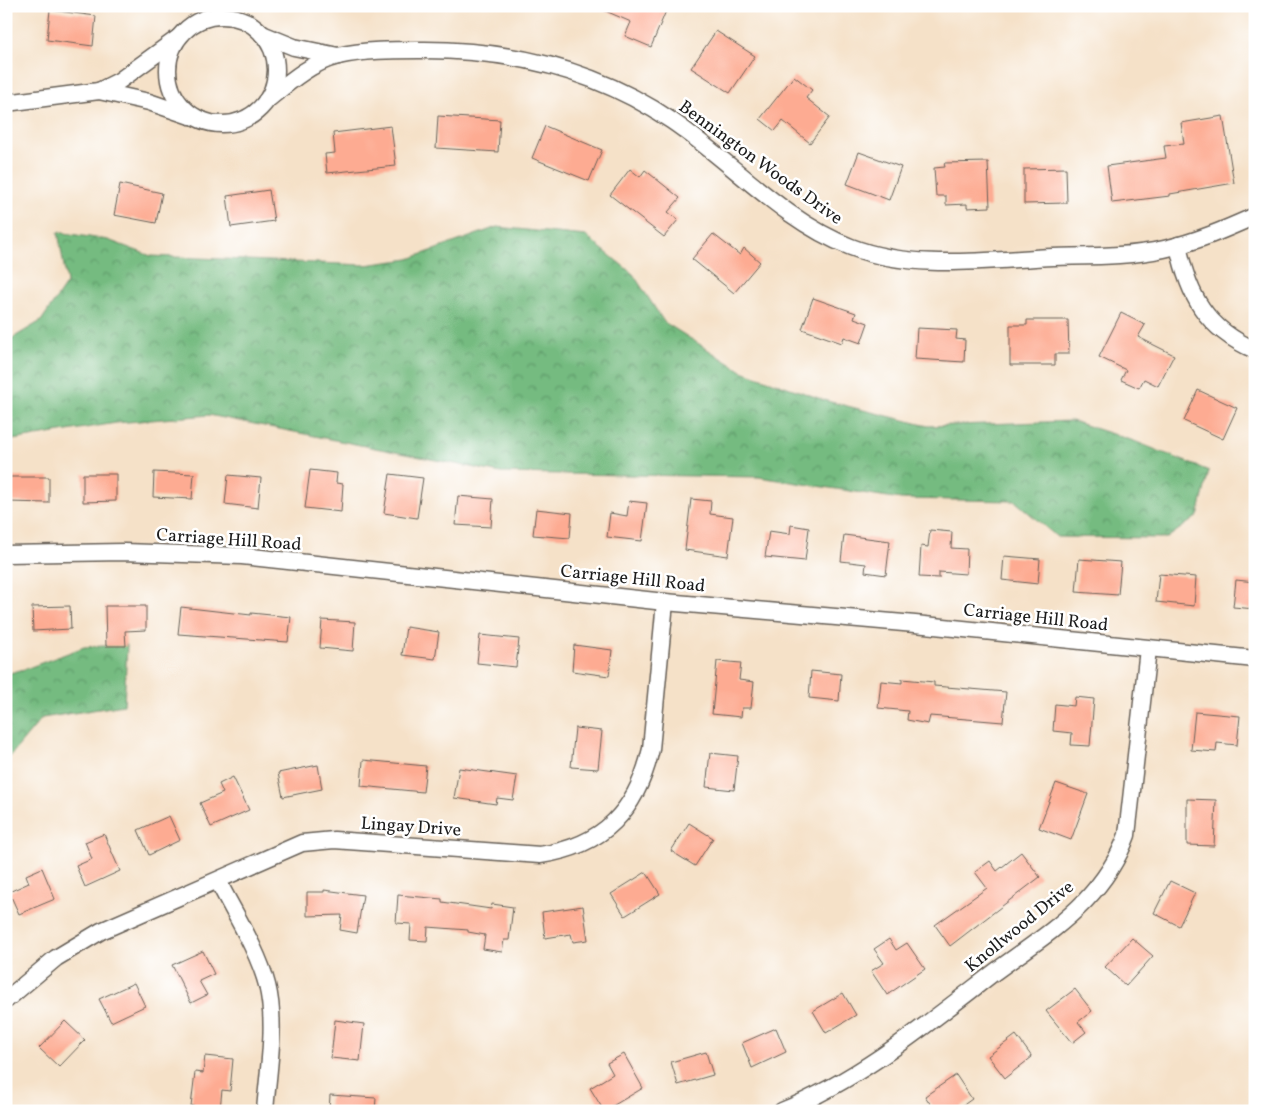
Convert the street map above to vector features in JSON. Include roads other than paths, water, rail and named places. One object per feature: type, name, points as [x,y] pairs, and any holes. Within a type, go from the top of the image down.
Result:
[{"type":"street","name":"Bennington Woods Drive","points":[[99,91],[118,81],[196,24],[218,17],[242,20],[262,34],[294,47],[338,56],[405,50],[484,52],[533,60],[582,74],[632,98],[670,120],[818,231],[869,253],[918,260],[981,260],[1137,253],[1178,245],[1255,216]]},
{"type":"street","name":"Bennington Woods Drive","points":[[262,34],[271,48],[276,65],[275,83],[266,101]]},
{"type":"street","name":"Bennington Woods Drive","points":[[182,35],[170,57],[169,74],[171,85],[183,107],[200,120]]},
{"type":"street","name":"Bennington Woods Drive","points":[[6,103],[99,91],[149,102],[200,120],[222,124],[238,122],[254,114],[266,101],[296,77],[338,56]]},
{"type":"street","points":[[1178,245],[1187,282],[1199,306],[1230,337],[1255,350]]},
{"type":"street","name":"Carriage Hill Road","points":[[6,554],[124,552],[242,556],[664,602],[915,624],[1255,659]]},
{"type":"street","name":"Lingay Drive","points":[[6,1000],[56,958],[101,931],[291,846],[311,840],[540,855],[566,850],[594,838],[615,822],[626,809],[647,768],[651,749],[664,602]]},
{"type":"street","name":"Knollwood Drive","points":[[782,1111],[853,1074],[909,1038],[1066,918],[1101,883],[1121,851],[1128,835],[1148,649]]},
{"type":"street","points":[[218,880],[267,984],[270,1032],[265,1111]]}]
